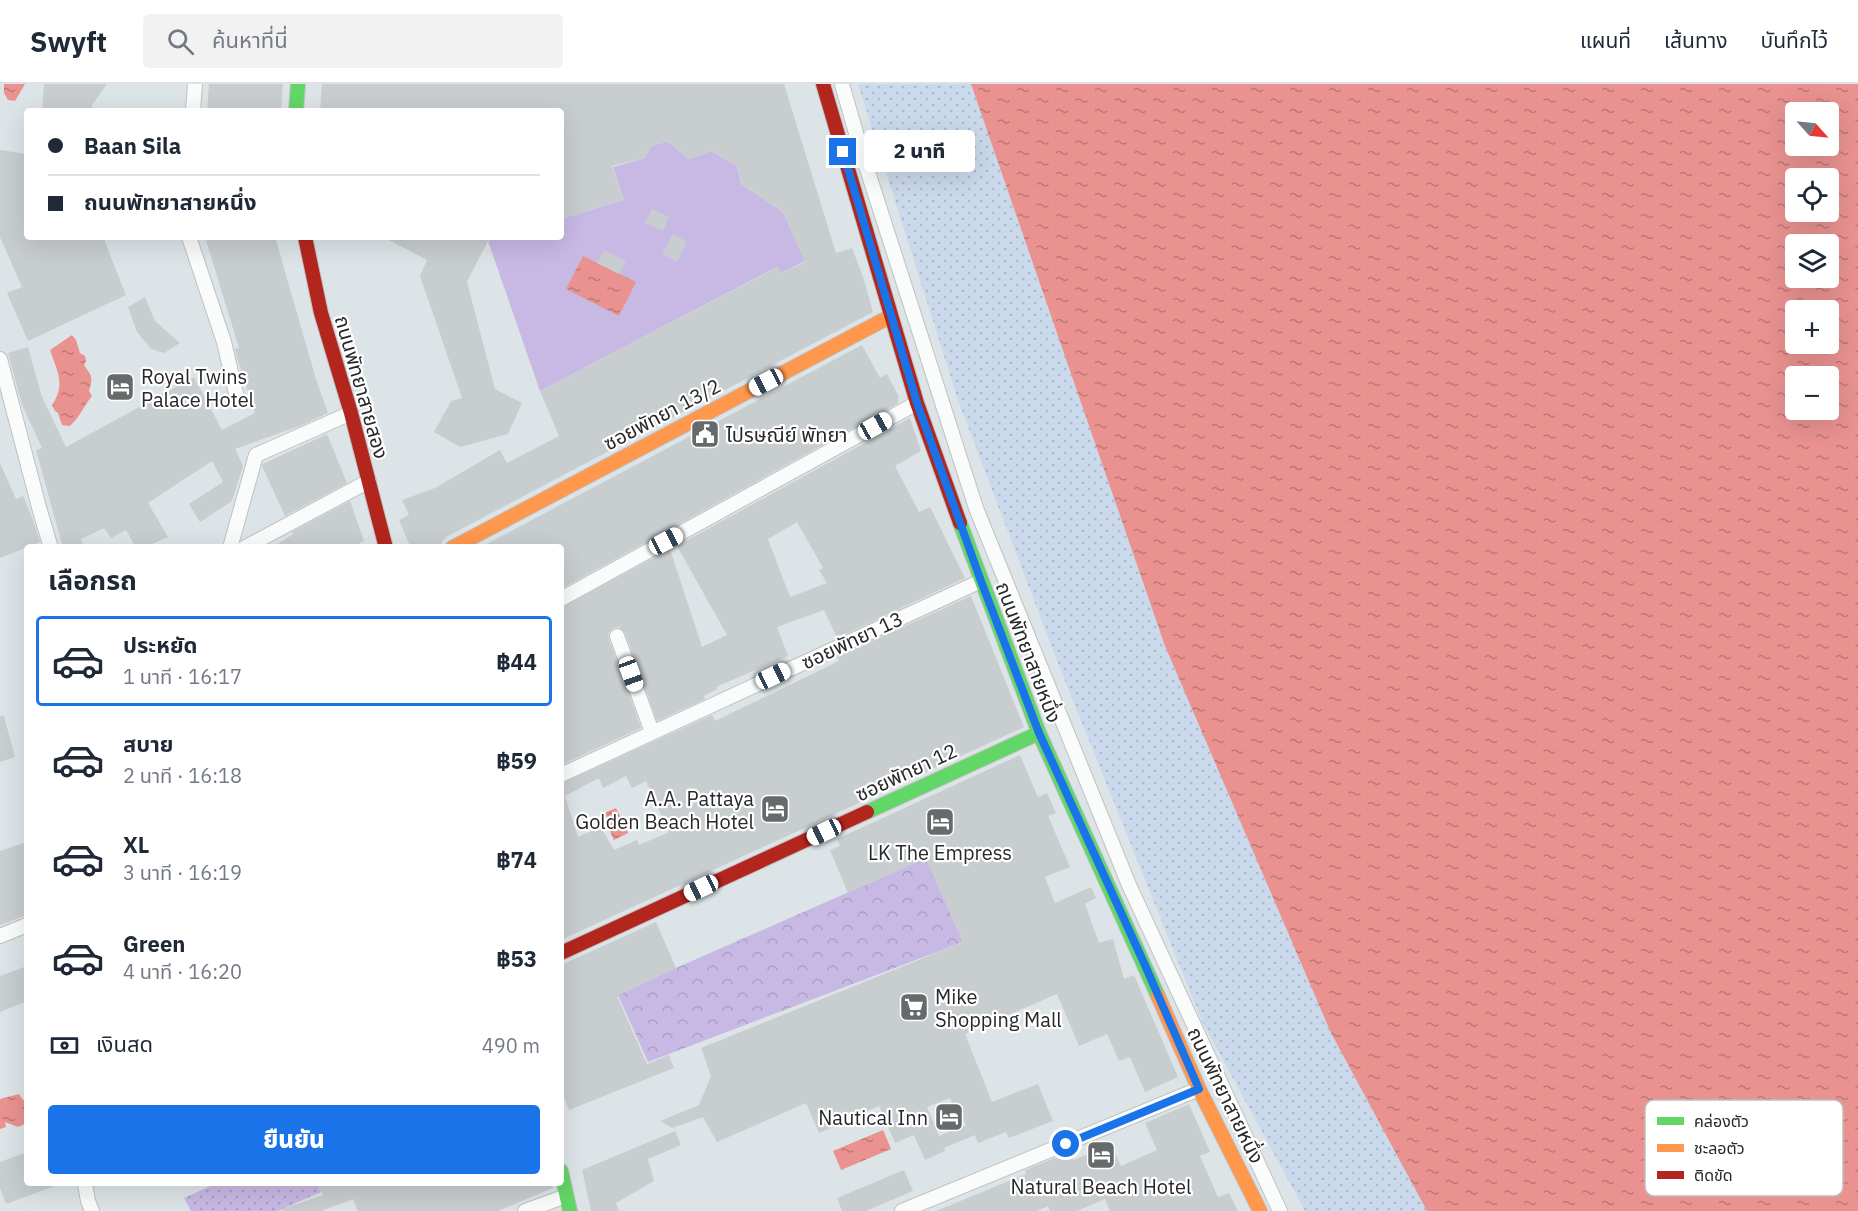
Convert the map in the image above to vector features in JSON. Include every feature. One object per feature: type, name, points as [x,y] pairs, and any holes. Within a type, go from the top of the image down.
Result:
[{"type":"main road","points":[[296,108],[298,84]]},
{"type":"main road","name":"ถนนพัทยาสายหนึ่ง","points":[[823,84],[917,403],[1039,733],[1199,1089],[1260,1211]]},
{"type":"main road","name":"ถนนพัทยาสายสอง","points":[[306,240],[321,313],[351,413],[385,544]]},
{"type":"main road","name":"ซอยพัทยา 13/2","points":[[460,544],[891,316]]},
{"type":"main road","name":"ซอยพัทยา 12","points":[[564,952],[1039,733]]},
{"type":"main road","points":[[564,1186],[570,1211]]},
{"type":"street","points":[[192,108],[195,84]]},
{"type":"street","points":[[842,84],[860,147],[976,508],[1129,885],[1280,1211]]},
{"type":"street","points":[[190,240],[224,342],[237,398]]},
{"type":"street","points":[[1,367],[50,544]]},
{"type":"street","points":[[564,597],[917,403]]},
{"type":"street","points":[[231,544],[256,455],[351,413]]},
{"type":"street","points":[[251,544],[369,481]]},
{"type":"street","name":"ซอยพัทยา 13","points":[[564,774],[981,581]]},
{"type":"street","points":[[617,636],[651,732]]},
{"type":"street","points":[[0,936],[24,926]]},
{"type":"street","points":[[902,1211],[1199,1089]]},
{"type":"street","points":[[85,1186],[92,1211]]},
{"type":"street","points":[[525,1211],[566,1196]]},
{"type":"green space","points":[[667,141],[689,159],[711,151],[737,166],[741,184],[783,212],[805,261],[781,273],[777,267],[540,391],[488,241],[564,240],[564,218],[624,200],[613,167],[645,158],[650,147]]},
{"type":"green space","points":[[926,858],[963,942],[648,1062],[618,995]]},
{"type":"green space","points":[[211,1186],[318,1186],[321,1192],[278,1211],[191,1211],[184,1198]]},
{"type":"sand","points":[[858,84],[971,84],[1165,646],[1331,1033],[1427,1211],[1305,1211],[1202,1021],[1059,666],[959,403]]},
{"type":"water","points":[[4,84],[25,84],[15,101],[8,100],[4,93]]},
{"type":"water","points":[[971,84],[1858,84],[1858,1211],[1427,1211],[1331,1033],[1165,646]]},
{"type":"water","points":[[583,256],[636,282],[619,316],[566,289]]},
{"type":"water","points":[[72,335],[80,353],[85,356],[84,365],[91,377],[89,391],[92,396],[70,426],[62,425],[52,405],[59,391],[59,378],[50,350]]},
{"type":"water","points":[[616,808],[628,833],[614,840],[602,814]]},
{"type":"water","points":[[19,1094],[24,1100],[24,1124],[18,1127],[5,1122],[6,1127],[0,1129],[0,1099]]},
{"type":"water","points":[[883,1130],[891,1149],[841,1170],[833,1151]]},
{"type":"building","points":[[44,84],[107,84],[92,108],[42,108]]},
{"type":"building","points":[[209,84],[283,84],[281,108],[207,108]]},
{"type":"building","points":[[322,84],[784,84],[836,253],[852,248],[873,312],[446,537],[441,544],[409,544],[399,520],[409,515],[402,500],[435,488],[500,450],[507,463],[559,436],[540,391],[778,267],[781,273],[805,262],[783,212],[741,184],[737,166],[711,151],[689,159],[667,141],[650,147],[645,158],[612,166],[624,200],[564,218],[564,108],[320,108]]},
{"type":"building","points":[[0,150],[24,154],[24,240],[104,240],[126,295],[28,341],[7,293],[22,287],[0,237]]},
{"type":"building","points":[[652,209],[669,217],[663,231],[645,223]]},
{"type":"building","points":[[673,234],[687,242],[677,262],[662,254]]},
{"type":"building","points":[[206,240],[276,240],[328,413],[302,425],[235,449],[243,466],[232,501],[200,522],[189,504],[223,482],[212,461],[148,503],[168,537],[152,544],[134,544],[126,530],[111,538],[104,528],[81,539],[83,544],[62,544],[36,450],[42,448],[22,405],[8,353],[28,347],[42,397],[66,447],[194,377],[222,430],[255,413],[237,358],[235,349],[239,348]]},
{"type":"building","points":[[389,240],[488,240],[467,282],[495,389],[522,403],[508,434],[460,447],[434,432],[451,401],[462,398],[420,276],[427,260]]},
{"type":"building","points":[[604,250],[626,261],[619,274],[597,263]]},
{"type":"building","points":[[145,297],[155,321],[180,343],[164,353],[151,349],[137,332],[128,307]]},
{"type":"building","points":[[862,345],[880,378],[887,374],[899,397],[897,404],[564,587],[564,544],[487,544]]},
{"type":"building","points":[[910,418],[921,451],[895,466],[919,512],[930,507],[965,578],[837,638],[824,610],[777,627],[788,656],[716,687],[717,689],[704,696],[705,699],[657,721],[625,633],[619,627],[613,628],[608,634],[609,639],[641,728],[564,764],[564,606],[670,549],[702,647],[727,635],[677,546],[673,548]],"holes":[[[797,522],[823,568],[819,570],[827,583],[790,597],[768,539]]]},
{"type":"building","points":[[327,434],[347,483],[285,516],[263,464]]},
{"type":"building","points":[[0,463],[16,499],[23,496],[40,542],[24,544],[24,548],[0,558]]},
{"type":"building","points":[[350,501],[364,541],[358,544],[278,544],[293,534],[292,532]]},
{"type":"building","points":[[971,596],[1024,727],[564,939],[564,783],[712,715],[715,721],[839,661],[837,657]],"holes":[[[626,776],[632,788],[646,781],[669,832],[639,845],[637,840],[614,850],[601,827],[578,837],[565,796],[599,778],[603,788]]]},
{"type":"building","points":[[0,716],[4,716],[15,757],[0,762]]},
{"type":"building","points":[[1020,755],[1038,797],[1047,793],[1056,813],[1048,816],[1070,867],[1045,877],[1055,903],[1091,887],[1096,898],[1085,904],[1099,943],[1113,939],[1124,979],[1134,975],[1178,1077],[1145,1092],[1130,1057],[1119,1061],[1107,1034],[1079,1046],[1057,994],[965,1034],[992,1102],[1038,1084],[1053,1121],[1009,1138],[1006,1132],[978,1143],[975,1135],[944,1148],[945,1151],[925,1160],[914,1135],[895,1143],[879,1106],[819,1133],[806,1103],[717,1142],[703,1117],[672,1128],[660,1121],[699,1105],[711,1076],[701,1048],[963,942],[926,858],[848,893],[830,850],[840,846],[837,839]],"holes":[[[950,1098],[954,1106],[958,1106],[966,1125],[939,1136],[927,1107]]]},
{"type":"building","points":[[24,843],[24,916],[0,925],[0,851]]},
{"type":"building","points":[[656,922],[676,968],[617,996],[647,1064],[669,1055],[674,1068],[569,1110],[564,1098],[564,964]]},
{"type":"building","points":[[24,967],[24,1002],[0,1012],[0,976]]},
{"type":"building","points":[[1189,1104],[1210,1152],[1200,1156],[1218,1197],[1229,1193],[1238,1211],[1110,1211],[1105,1199],[1077,1211],[1050,1211],[1048,1206],[1037,1211],[936,1211],[1026,1174],[1025,1170],[1070,1152],[1074,1160],[1111,1144],[1121,1166],[1157,1150],[1145,1123]]},
{"type":"building","points":[[675,1131],[681,1145],[648,1159],[654,1181],[616,1203],[619,1211],[591,1211],[582,1170]]},
{"type":"building","points":[[24,1153],[24,1186],[54,1186],[6,1204],[0,1188],[0,1162]]},
{"type":"building","points":[[904,1170],[913,1191],[866,1211],[842,1211],[837,1198]]},
{"type":"building","points":[[318,1186],[552,1186],[553,1188],[498,1211],[358,1211],[353,1199],[321,1211],[282,1211],[282,1209],[323,1195]]},
{"type":"traffic: fast","points":[[296,108],[298,84]]},
{"type":"traffic: fast","points":[[960,523],[1039,733],[1158,996]]},
{"type":"traffic: fast","points":[[867,812],[1039,733]]},
{"type":"traffic: fast","points":[[564,1184],[570,1211]]},
{"type":"traffic: slow","points":[[460,544],[891,316]]},
{"type":"traffic: slow","points":[[1158,996],[1199,1089],[1260,1211]]},
{"type":"traffic: jam","points":[[823,84],[917,403],[960,523]]},
{"type":"traffic: jam","points":[[306,240],[321,313],[351,413],[385,544]]},
{"type":"traffic: jam","points":[[564,952],[867,812]]},
{"type":"place","name":"Royal Twins Palace Hotel","points":[[120,387]]},
{"type":"place","name":"ไปรษณีย์ พัทยา","points":[[705,434]]},
{"type":"place","name":"A.A. Pattaya Golden Beach Hotel","points":[[775,809]]},
{"type":"place","name":"LK The Empress","points":[[940,822]]},
{"type":"place","name":"Mike Shopping Mall","points":[[914,1007]]},
{"type":"place","name":"Nautical Inn","points":[[949,1117]]},
{"type":"place","name":"Natural Beach Hotel","points":[[1101,1155]]},
{"type":"route","points":[[843,152],[917,403],[981,581],[1039,733],[1199,1089],[1066,1144]]}]
